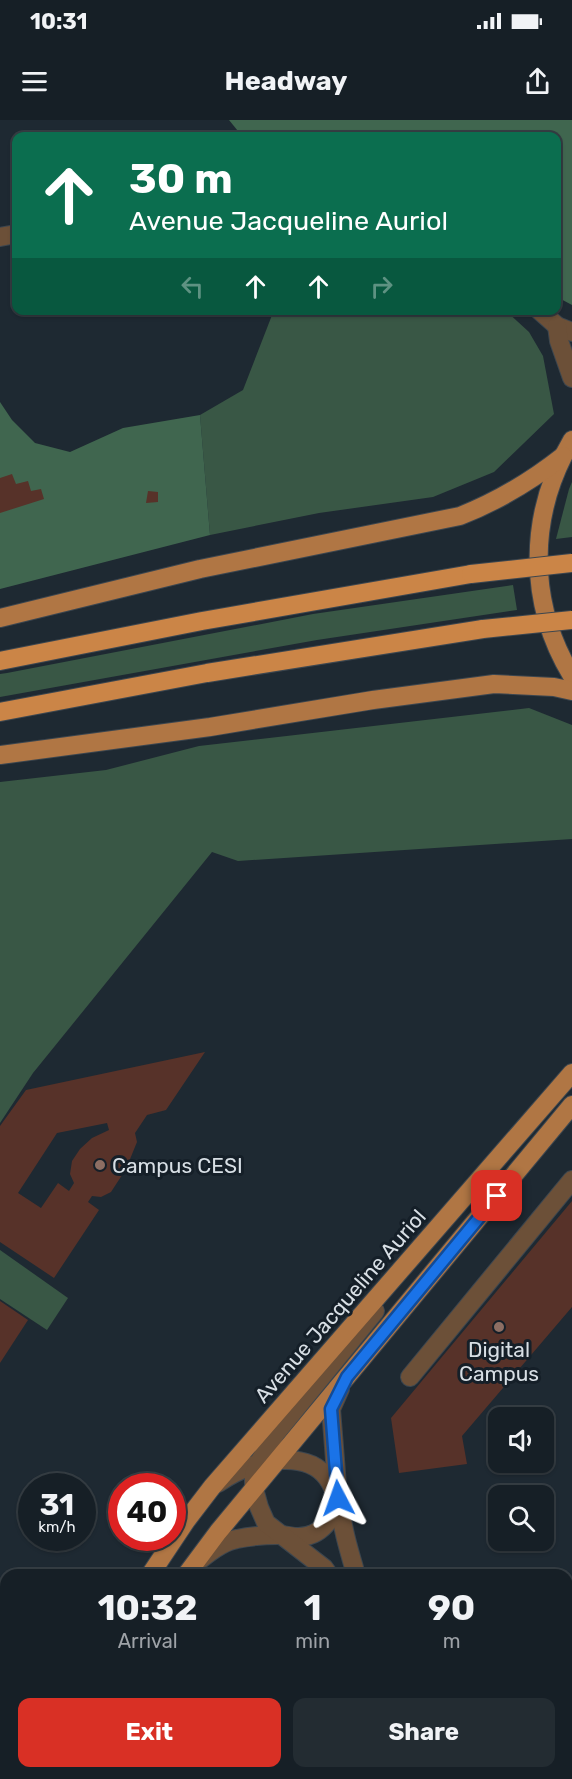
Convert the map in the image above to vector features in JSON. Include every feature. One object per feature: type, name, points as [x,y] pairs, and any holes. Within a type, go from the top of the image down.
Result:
[{"type":"highway","points":[[0,661],[202,621],[471,574],[572,563]]},
{"type":"highway","points":[[0,712],[207,673],[483,629],[572,620]]},
{"type":"main road","points":[[572,440],[562,456],[547,496],[539,537],[540,582],[546,621],[562,660],[572,676]]},
{"type":"main road","points":[[0,618],[200,569],[460,516],[492,503],[535,478],[562,456]]},
{"type":"main road","points":[[0,755],[210,727],[373,700],[494,684],[554,687],[572,691]]},
{"type":"main road","name":"Avenue Jacqueline Auriol","points":[[154,1569],[212,1487],[572,1073]]},
{"type":"main road","points":[[192,1568],[254,1489],[572,1105]]},
{"type":"street","points":[[546,315],[564,329],[559,341],[572,378]]},
{"type":"street","points":[[410,1377],[572,1180]]},
{"type":"street","points":[[325,1569],[266,1523],[254,1489],[252,1465],[276,1432],[378,1307],[388,1286]]},
{"type":"street","points":[[347,1377],[331,1409],[338,1498],[354,1569]]},
{"type":"street","points":[[192,1568],[221,1545],[234,1539],[281,1535],[297,1537],[318,1531],[332,1516],[338,1498],[328,1478],[311,1463],[299,1460],[278,1460],[252,1465],[212,1487]]},
{"type":"green space","points":[[229,120],[572,120],[572,305],[561,299],[561,132],[239,132]]},
{"type":"green space","points":[[272,315],[510,315],[529,332],[543,356],[554,414],[494,472],[433,497],[319,513],[210,535],[200,415],[243,390]]},
{"type":"green space","points":[[0,402],[12,420],[35,443],[70,452],[123,428],[200,415],[210,535],[0,589]]},
{"type":"green space","points":[[572,482],[572,537],[556,539],[569,489]]},
{"type":"green space","points":[[513,585],[517,610],[317,640],[0,697],[0,674],[313,614]]},
{"type":"green space","points":[[529,708],[572,725],[572,839],[238,861],[212,852],[33,1073],[0,1123],[0,782],[106,770],[199,746]]},
{"type":"green space","points":[[0,1250],[68,1298],[47,1330],[0,1299]]},
{"type":"building","points":[[12,474],[16,484],[28,481],[31,491],[41,489],[44,499],[0,513],[0,478]]},
{"type":"building","points":[[148,491],[158,492],[158,502],[146,503]]},
{"type":"building","name":"Campus CESI","points":[[205,1052],[166,1110],[147,1115],[135,1133],[137,1142],[126,1169],[111,1192],[101,1197],[92,1196],[88,1202],[99,1210],[54,1278],[0,1242],[0,1126],[26,1090]],"holes":[[[107,1123],[109,1130],[92,1138],[80,1149],[72,1161],[70,1174],[74,1183],[69,1191],[58,1183],[41,1208],[18,1193],[57,1133]]]},
{"type":"building","points":[[572,1201],[572,1307],[462,1436],[467,1464],[399,1473],[391,1418]]},
{"type":"building","points":[[0,1301],[28,1320],[0,1363]]},
{"type":"place","name":"Campus CESI","points":[[100,1165]]},
{"type":"place","name":"Digital Campus","points":[[499,1327]]},
{"type":"route","points":[[338,1498],[331,1409],[336,1396],[347,1377],[497,1196]]}]
